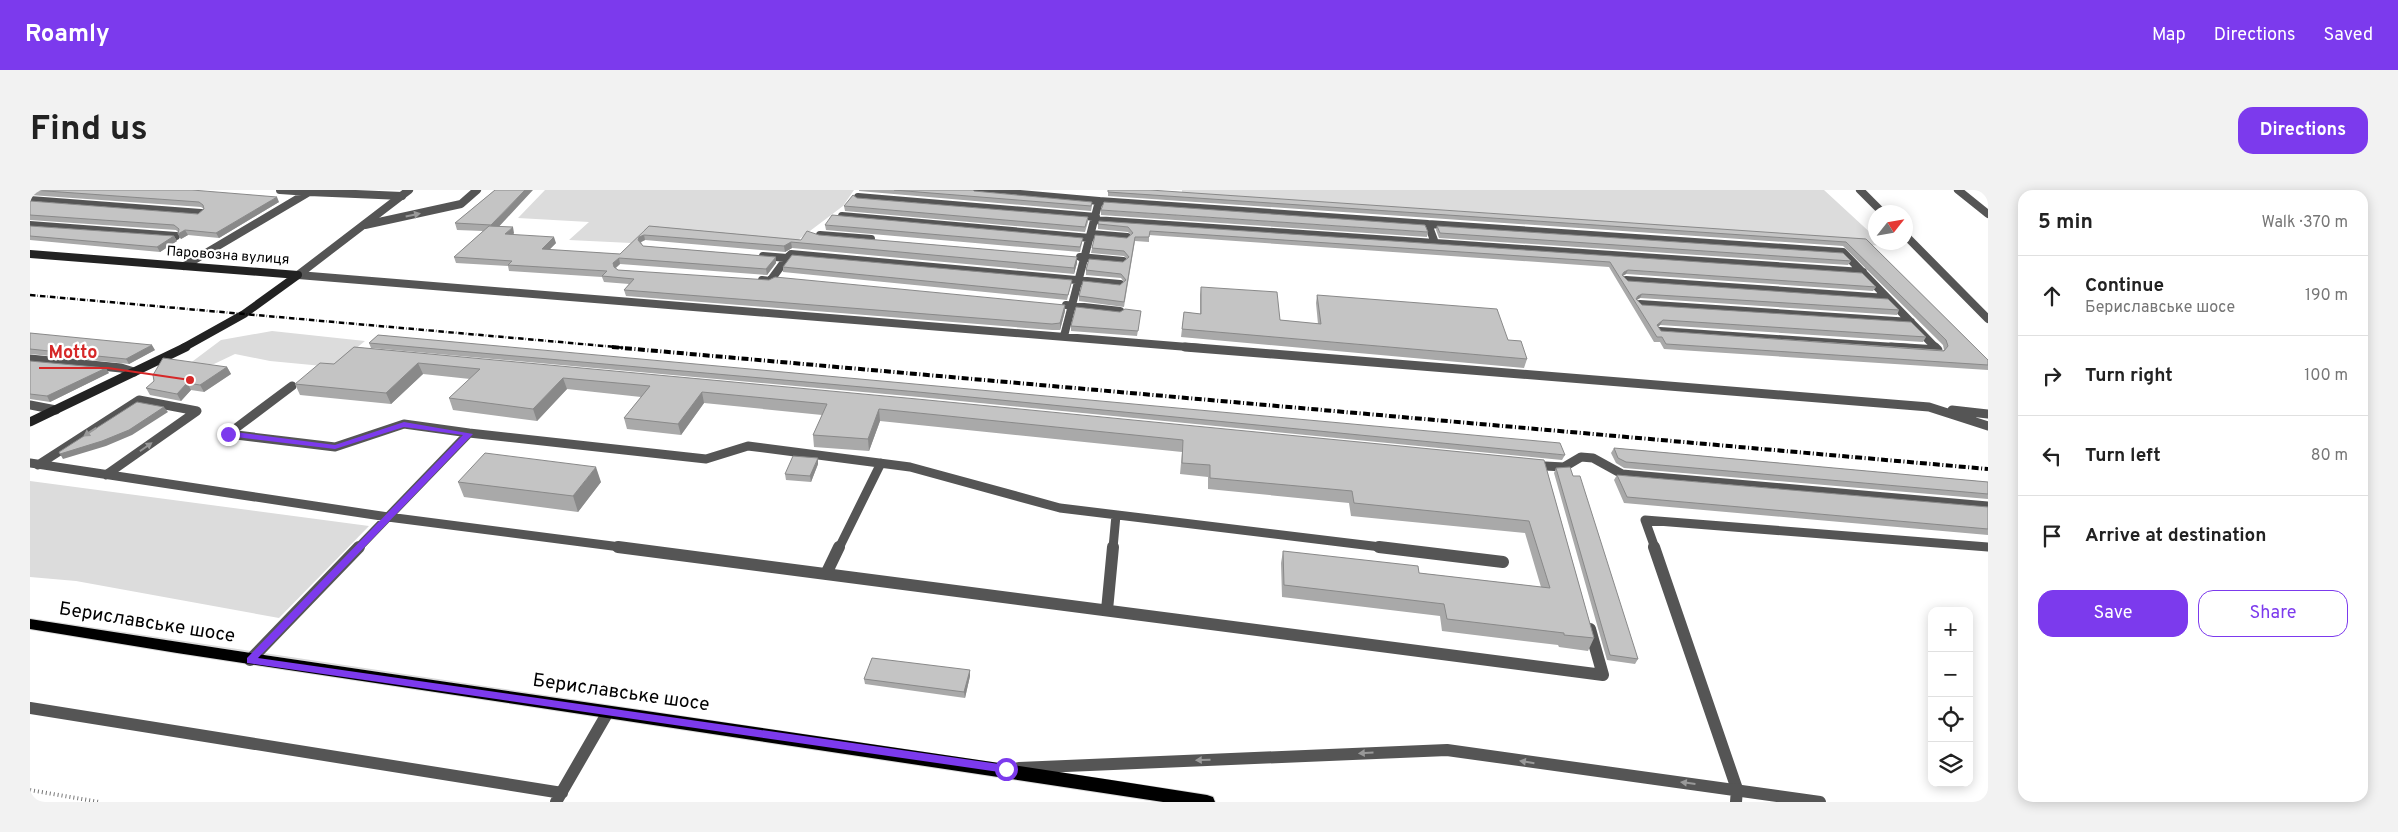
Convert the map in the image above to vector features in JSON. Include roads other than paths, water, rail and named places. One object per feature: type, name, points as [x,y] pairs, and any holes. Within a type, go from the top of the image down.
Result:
[{"type":"main road","name":"Паровозна вулиця","points":[[30,254],[298,275]]},
{"type":"main road","name":"Паровозна вулиця","points":[[30,422],[202,339],[244,314],[298,275]]},
{"type":"main road","name":"Бериславське шосе","points":[[30,624],[250,660],[1006,769],[1207,802]]},
{"type":"street","points":[[280,190],[402,196]]},
{"type":"street","points":[[298,275],[409,190]]},
{"type":"street","points":[[365,225],[461,204],[477,190]]},
{"type":"street","points":[[975,190],[1428,224],[1843,252],[1938,350],[1660,331]]},
{"type":"street","points":[[1860,190],[1875,205]]},
{"type":"street","points":[[1958,190],[1988,214]]},
{"type":"street","points":[[184,266],[309,192]]},
{"type":"street","points":[[858,197],[1095,219],[1863,272]]},
{"type":"street","points":[[30,200],[201,213]]},
{"type":"street","points":[[1064,336],[1099,200]]},
{"type":"street","points":[[842,216],[1091,236],[1127,237]]},
{"type":"street","points":[[1428,224],[1434,243]]},
{"type":"street","points":[[30,225],[176,236]]},
{"type":"street","points":[[820,235],[879,240]]},
{"type":"street","points":[[1913,243],[1988,319]]},
{"type":"street","points":[[752,280],[770,281],[791,254],[1120,284]]},
{"type":"street","points":[[758,256],[787,258]]},
{"type":"street","points":[[1075,257],[1123,260]]},
{"type":"street","points":[[298,275],[1929,407],[1988,414]]},
{"type":"street","points":[[774,277],[783,278]]},
{"type":"street","points":[[1626,280],[1887,298]]},
{"type":"street","points":[[1053,304],[1120,311]]},
{"type":"street","points":[[1640,304],[1911,322]]},
{"type":"street","points":[[30,359],[121,368],[134,372]]},
{"type":"street","points":[[292,386],[228,434],[335,447],[404,424],[469,434],[706,459],[748,446],[910,467],[1060,508],[1503,562]]},
{"type":"street","points":[[34,464],[140,400],[197,410],[106,475]]},
{"type":"street","points":[[30,405],[56,410]]},
{"type":"street","points":[[1929,407],[1988,426]]},
{"type":"street","points":[[250,660],[469,434]]},
{"type":"street","points":[[1543,469],[1564,468],[1581,457],[1593,458],[1622,474],[1988,506]]},
{"type":"street","points":[[826,574],[882,463]]},
{"type":"street","points":[[34,464],[388,517],[1603,674],[1587,618]]},
{"type":"street","points":[[1107,610],[1116,515]]},
{"type":"street","points":[[1736,796],[1645,520],[1988,547]]},
{"type":"street","points":[[30,708],[559,798],[608,712]]},
{"type":"street","points":[[1006,769],[1447,750],[1736,796],[1816,801]]},
{"type":"railway","points":[[30,295],[627,348]]},
{"type":"railway","points":[[612,347],[1988,469]]},
{"type":"place","name":"Motto","points":[[190,380]]}]
